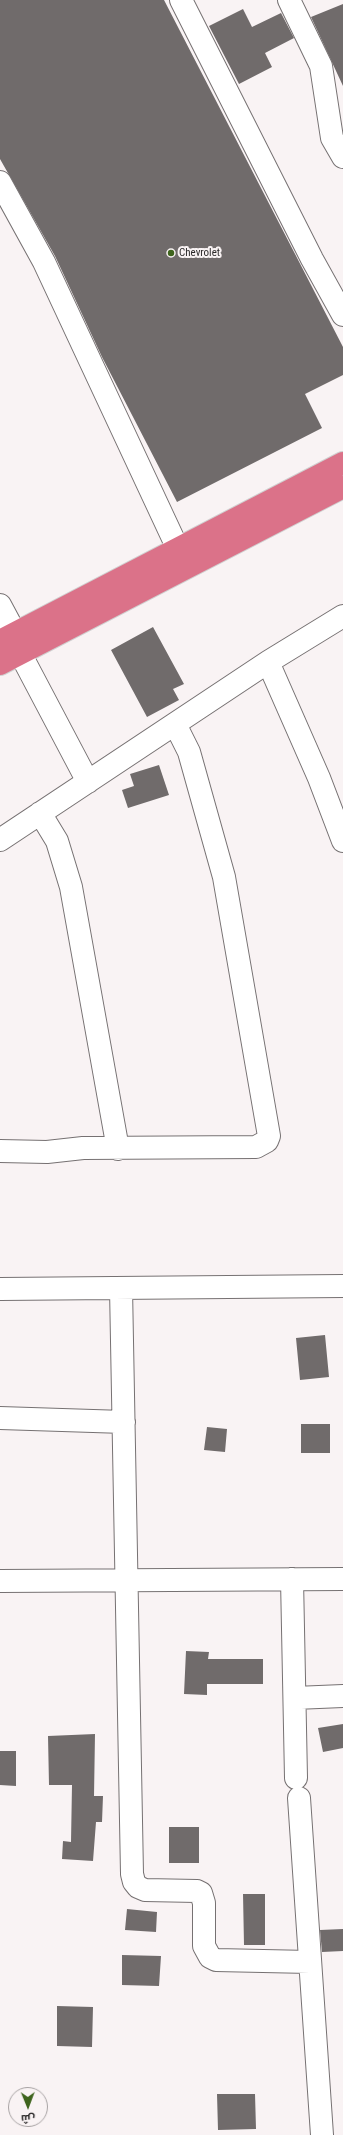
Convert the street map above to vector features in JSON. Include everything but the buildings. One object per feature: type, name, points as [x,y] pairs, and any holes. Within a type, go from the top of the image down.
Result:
[{"type":"highway","points":[[0,664],[12,642],[178,549],[343,462]]},
{"type":"highway","points":[[12,642],[343,487]]},
{"type":"street","points":[[181,0],[309,252],[343,315]]},
{"type":"street","points":[[289,0],[321,66],[332,138],[343,157]]},
{"type":"street","points":[[0,182],[44,262],[178,549]]},
{"type":"street","points":[[0,605],[12,642],[88,782]]},
{"type":"street","points":[[0,840],[268,662],[343,616]]},
{"type":"street","points":[[268,662],[319,778],[343,841]]},
{"type":"street","points":[[0,1151],[47,1152],[64,1149],[256,1147],[267,1141],[269,1136],[224,877],[190,752],[174,724]]},
{"type":"street","points":[[40,814],[57,841],[71,887],[118,1149]]},
{"type":"street","points":[[0,1289],[343,1286]]},
{"type":"street","points":[[121,1288],[132,1874],[134,1882],[138,1887],[145,1890],[197,1890],[201,1893],[204,1903],[204,1946],[210,1957],[216,1960],[310,1962]]},
{"type":"street","points":[[0,1418],[124,1422]]},
{"type":"street","points":[[0,1581],[127,1579],[343,1579]]},
{"type":"street","points":[[292,1579],[297,1788],[322,2135]]},
{"type":"street","points":[[295,1698],[343,1696]]},
{"type":"place","name":"Chevrolet","points":[[171,253]]}]
